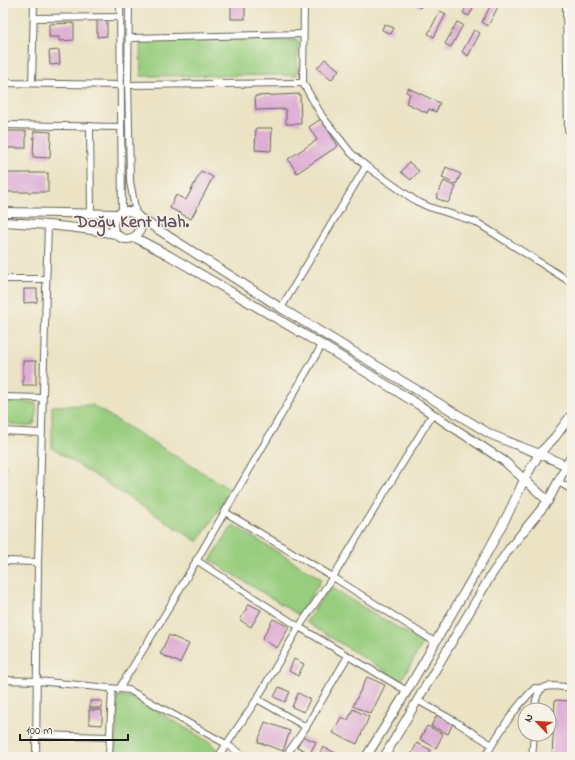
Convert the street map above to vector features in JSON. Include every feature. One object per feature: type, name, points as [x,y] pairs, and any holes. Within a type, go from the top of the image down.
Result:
[{"type":"street","points":[[3,68],[4,3]]},
{"type":"street","points":[[32,83],[34,3]]},
{"type":"street","points":[[116,234],[113,226],[115,218],[120,213],[120,3]]},
{"type":"street","points":[[3,222],[48,224],[86,228],[116,234],[123,239],[134,237],[138,234],[141,227],[130,181],[128,85],[130,3]]},
{"type":"street","points":[[304,3],[303,83],[322,116],[351,153],[366,166],[416,201],[429,207],[476,222],[572,283]]},
{"type":"street","points":[[567,3],[569,128],[572,137]]},
{"type":"street","points":[[34,18],[120,17]]},
{"type":"street","points":[[130,38],[303,34]]},
{"type":"street","points":[[3,83],[121,85]]},
{"type":"street","points":[[128,85],[303,83]]},
{"type":"street","points":[[3,125],[121,127]]},
{"type":"street","points":[[90,126],[91,214]]},
{"type":"street","points":[[281,308],[366,166]]},
{"type":"street","points":[[3,212],[91,214],[120,213],[130,211],[281,308],[490,434],[538,454],[552,458],[567,466]]},
{"type":"street","points":[[36,757],[38,562],[48,224]]},
{"type":"street","points":[[134,237],[168,254],[322,345],[432,415],[504,461],[548,501]]},
{"type":"street","points":[[3,279],[46,279]]},
{"type":"street","points":[[119,689],[322,345]]},
{"type":"street","points":[[3,397],[42,398]]},
{"type":"street","points":[[366,757],[407,691],[503,524],[538,454],[555,437],[572,414]]},
{"type":"street","points":[[218,757],[257,698],[299,627],[334,577],[432,415]]},
{"type":"street","points":[[3,431],[42,434]]},
{"type":"street","points":[[384,757],[490,577],[548,501],[572,455]]},
{"type":"street","points":[[559,482],[572,490]]},
{"type":"street","points":[[224,512],[334,577],[435,642]]},
{"type":"street","points":[[3,560],[38,562]]},
{"type":"street","points":[[196,560],[299,627],[407,691]]},
{"type":"street","points":[[285,757],[306,727],[348,656]]},
{"type":"street","points":[[3,680],[37,681],[129,690],[226,744],[246,757]]},
{"type":"street","points":[[485,757],[500,730],[535,688],[541,689],[551,685],[572,688]]},
{"type":"street","points":[[109,757],[112,689]]},
{"type":"street","points":[[535,702],[535,698],[541,689]]},
{"type":"street","points":[[257,698],[306,727]]},
{"type":"street","points":[[417,700],[456,722],[492,745]]},
{"type":"street","points":[[36,735],[110,737]]},
{"type":"street","points":[[532,757],[533,742]]},
{"type":"green space","points":[[298,40],[297,75],[141,76],[140,41]]},
{"type":"green space","points":[[3,401],[36,403],[36,415],[33,425],[21,426],[3,422]]},
{"type":"green space","points":[[92,405],[231,490],[198,542],[52,448],[52,406]]},
{"type":"green space","points":[[233,525],[322,579],[299,615],[210,560]]},
{"type":"green space","points":[[330,587],[423,643],[401,681],[306,622]]},
{"type":"green space","points":[[117,695],[136,699],[211,743],[217,750],[212,757],[115,757]]},
{"type":"building","points":[[231,3],[245,3],[245,19],[231,19]]},
{"type":"building","points":[[413,3],[424,3],[420,8]]},
{"type":"building","points":[[468,3],[476,3],[469,16],[463,13]]},
{"type":"building","points":[[492,3],[500,3],[488,26],[482,22]]},
{"type":"building","points":[[440,11],[446,14],[434,37],[428,34]]},
{"type":"building","points":[[97,19],[107,19],[107,36],[97,37]]},
{"type":"building","points":[[457,22],[463,25],[451,47],[445,44]]},
{"type":"building","points":[[74,23],[74,40],[59,41],[59,37],[49,37],[49,24]]},
{"type":"building","points":[[384,24],[394,28],[391,34],[382,30]]},
{"type":"building","points":[[474,30],[480,33],[468,56],[462,52]]},
{"type":"building","points":[[59,50],[60,64],[50,65],[49,51]]},
{"type":"building","points":[[325,59],[339,70],[331,80],[317,68]]},
{"type":"building","points":[[408,88],[440,103],[436,112],[429,109],[427,113],[406,103],[410,94],[406,92]]},
{"type":"building","points":[[300,94],[301,124],[286,124],[286,109],[256,110],[255,96]]},
{"type":"building","points":[[321,119],[338,146],[297,173],[288,159],[317,140],[309,127]]},
{"type":"building","points":[[256,128],[272,128],[271,151],[255,150]]},
{"type":"building","points":[[5,131],[26,131],[26,148],[5,148]]},
{"type":"building","points":[[34,131],[51,132],[50,158],[33,157]]},
{"type":"building","points":[[409,162],[419,171],[411,180],[401,172]]},
{"type":"building","points":[[446,167],[461,174],[456,184],[442,178]]},
{"type":"building","points":[[201,171],[213,177],[191,219],[170,208],[176,195],[186,200]]},
{"type":"building","points":[[5,173],[48,173],[48,192],[5,192]]},
{"type":"building","points":[[444,181],[456,187],[448,203],[436,198]]},
{"type":"building","points":[[24,289],[37,289],[37,302],[24,303]]},
{"type":"building","points":[[23,361],[36,361],[36,385],[23,385]]},
{"type":"building","points":[[3,470],[6,470],[6,488],[3,488]]},
{"type":"building","points":[[249,604],[261,610],[251,627],[240,620]]},
{"type":"building","points":[[273,619],[289,627],[277,648],[262,639]]},
{"type":"building","points":[[169,635],[189,644],[180,663],[160,654]]},
{"type":"building","points":[[294,659],[304,664],[298,676],[289,671]]},
{"type":"building","points":[[367,677],[385,685],[371,714],[353,706]]},
{"type":"building","points":[[279,687],[290,692],[285,702],[274,697]]},
{"type":"building","points":[[298,693],[310,699],[304,712],[292,707]]},
{"type":"building","points":[[555,700],[572,701],[572,757],[552,757],[553,742],[557,742],[557,702],[555,702]]},
{"type":"building","points":[[90,701],[102,701],[102,708],[90,708]]},
{"type":"building","points":[[353,709],[369,717],[357,744],[333,733],[341,717],[348,720]]},
{"type":"building","points":[[89,710],[102,710],[102,725],[89,724]]},
{"type":"building","points":[[437,715],[453,723],[448,734],[431,726]]},
{"type":"building","points":[[265,722],[290,731],[283,751],[258,742]]},
{"type":"building","points":[[427,726],[443,734],[436,748],[420,739]]},
{"type":"building","points":[[302,736],[316,742],[310,753],[297,747]]},
{"type":"building","points":[[417,743],[431,750],[427,757],[410,757]]},
{"type":"building","points":[[323,747],[338,754],[337,757],[318,757]]},
{"type":"district","name":"Doğu Kent Mah.","points":[[132,221]]}]
